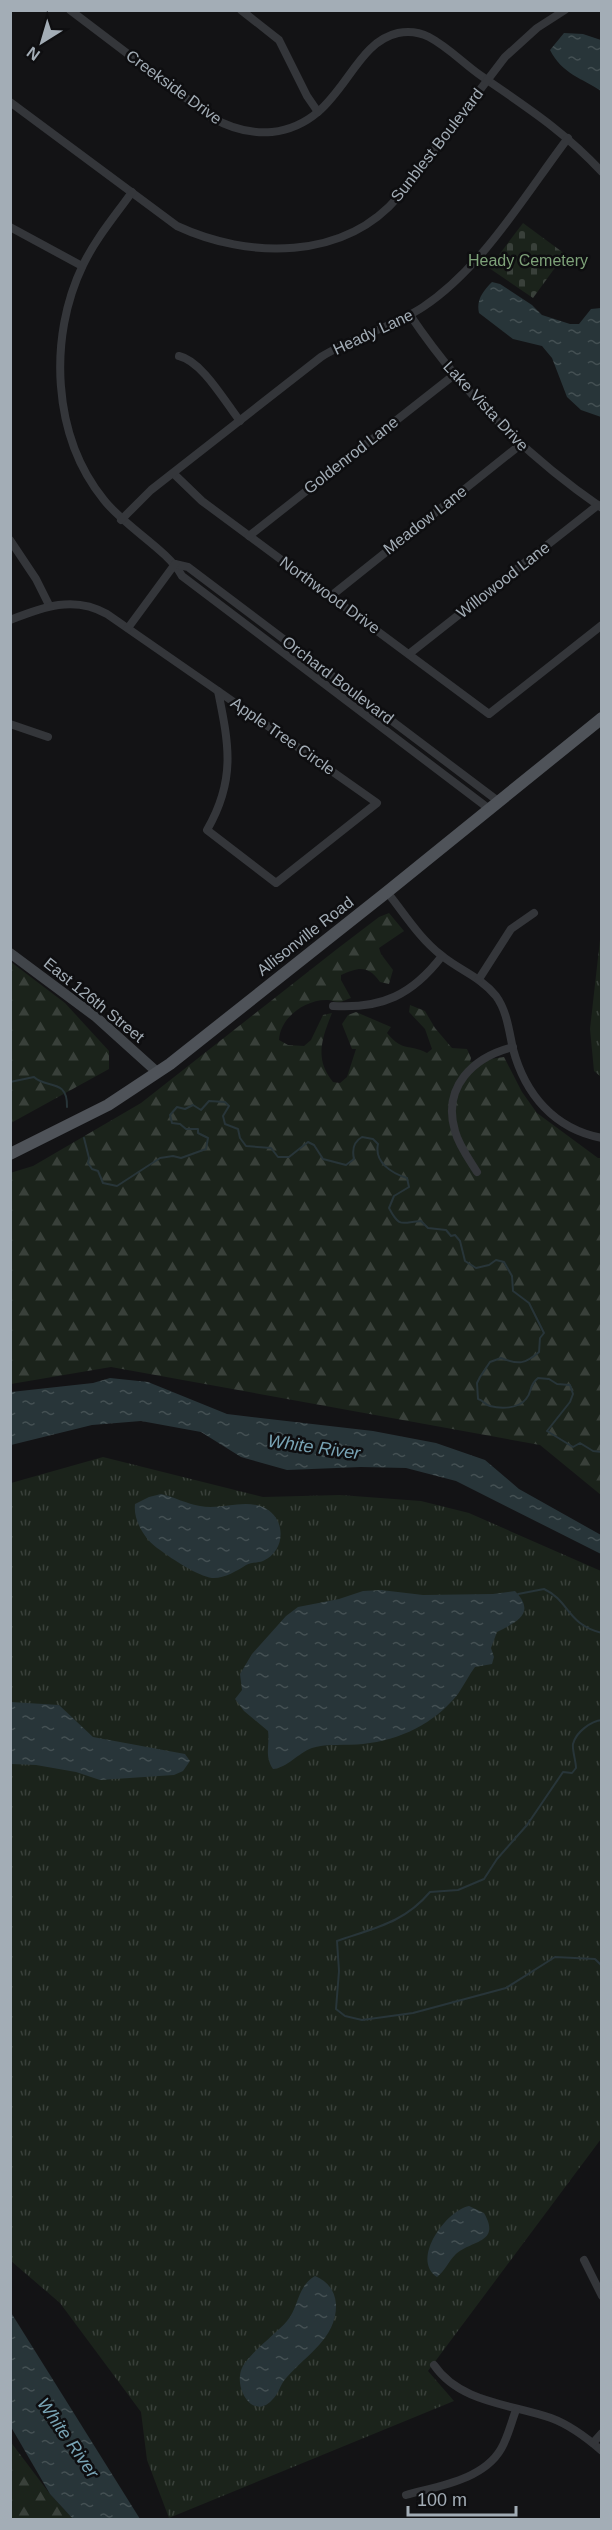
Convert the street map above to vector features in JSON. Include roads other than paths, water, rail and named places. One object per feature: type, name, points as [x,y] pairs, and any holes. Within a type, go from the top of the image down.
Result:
[{"type":"main road","name":"Allisonville Road","points":[[10,1154],[108,1105],[157,1072],[387,892],[602,718]]},
{"type":"main road","name":"East 126th Street","points":[[10,953],[96,1017],[157,1072]]},
{"type":"street","name":"Creekside Drive","points":[[70,10],[211,117],[228,125],[253,132],[276,131],[297,125],[318,112],[330,101],[373,46],[388,36],[412,32],[429,37],[530,107],[568,138],[602,172]]},
{"type":"street","points":[[241,10],[279,40],[307,96],[318,112]]},
{"type":"street","name":"Sunblest Boulevard","points":[[10,102],[177,226],[226,244],[272,249],[294,248],[328,241],[367,224],[389,208],[517,45],[544,22],[565,10]]},
{"type":"street","name":"Heady Lane","points":[[121,520],[134,505],[336,347],[410,315],[441,294],[470,267],[568,138]]},
{"type":"street","name":"Orchard Boulevard","points":[[132,192],[94,244],[82,266],[71,293],[63,332],[62,395],[71,435],[97,492],[121,520],[175,564],[182,576],[493,805]]},
{"type":"street","points":[[10,226],[82,266]]},
{"type":"street","name":"Lake Vista Drive","points":[[410,315],[454,375],[520,445],[558,477],[600,506]]},
{"type":"street","points":[[178,357],[187,358],[196,366],[240,421]]},
{"type":"street","name":"Goldenrod Lane","points":[[249,536],[454,375]]},
{"type":"street","name":"Meadow Lane","points":[[331,596],[340,586],[520,445]]},
{"type":"street","name":"Northwood Drive","points":[[174,474],[192,493],[489,714],[602,625]]},
{"type":"street","name":"Willowood Lane","points":[[409,654],[600,506]]},
{"type":"street","points":[[10,540],[36,579],[49,605]]},
{"type":"street","points":[[129,628],[175,564]]},
{"type":"street","name":"Orchard Boulevard","points":[[175,564],[188,567],[493,805]]},
{"type":"street","points":[[10,620],[49,605],[72,603],[102,611],[218,691]]},
{"type":"street","name":"Apple Tree Circle","points":[[218,691],[377,803],[276,883],[207,830],[224,796],[229,768],[227,738],[218,691]]},
{"type":"street","points":[[10,724],[48,737]]},
{"type":"street","points":[[387,892],[427,943],[442,956],[479,979],[498,999],[504,1012],[522,1077],[543,1108],[574,1129],[602,1138]]},
{"type":"street","points":[[479,979],[511,929],[534,913]]},
{"type":"street","points":[[333,1006],[369,1006],[395,997],[424,977],[442,956]]},
{"type":"street","points":[[477,1172],[455,1132],[453,1120],[456,1093],[465,1075],[477,1062],[491,1054],[513,1047]]},
{"type":"street","points":[[584,2260],[602,2296]]},
{"type":"street","points":[[434,2365],[443,2375],[478,2398],[551,2419],[570,2427],[602,2451]]},
{"type":"street","points":[[406,2495],[484,2468],[501,2449],[516,2410]]},
{"type":"street","points":[[592,2443],[602,2433]]},
{"type":"water","points":[[564,33],[583,34],[601,40],[601,91],[566,70],[555,58],[550,50]]},
{"type":"water","points":[[492,282],[500,284],[532,305],[542,315],[570,324],[579,324],[591,309],[601,308],[601,417],[581,410],[567,397],[552,358],[542,346],[513,339],[479,313],[478,304],[481,296]]},
{"type":"water","name":"White River","points":[[110,1378],[148,1382],[227,1414],[373,1431],[436,1443],[485,1460],[519,1489],[601,1535],[601,1554],[456,1481],[406,1468],[287,1470],[241,1457],[201,1432],[141,1421],[92,1425],[11,1445],[11,1392],[93,1383]]},
{"type":"water","points":[[161,1494],[200,1506],[248,1504],[263,1507],[271,1512],[280,1526],[281,1534],[276,1550],[263,1561],[248,1564],[221,1577],[212,1578],[200,1574],[155,1546],[138,1524],[135,1504]]},
{"type":"water","points":[[381,1590],[423,1595],[493,1594],[515,1591],[521,1599],[524,1611],[517,1621],[497,1632],[491,1648],[494,1657],[492,1664],[475,1667],[449,1705],[427,1722],[403,1734],[377,1742],[312,1748],[283,1766],[273,1769],[268,1755],[268,1731],[244,1711],[235,1699],[242,1690],[240,1674],[252,1654],[286,1616],[298,1607],[339,1599],[363,1591]]},
{"type":"water","points":[[11,1702],[59,1705],[93,1737],[185,1754],[190,1761],[183,1771],[174,1775],[100,1780],[76,1772],[36,1765],[11,1764]]},
{"type":"water","points":[[469,2206],[484,2213],[489,2223],[487,2236],[461,2250],[437,2277],[430,2269],[429,2248],[442,2225],[460,2209]]},
{"type":"water","points":[[315,2276],[327,2283],[334,2294],[336,2304],[332,2327],[319,2345],[285,2380],[272,2400],[258,2407],[246,2399],[243,2392],[240,2384],[242,2368],[245,2362],[287,2321],[301,2291]]},
{"type":"water","name":"White River","points":[[10,2311],[140,2519],[73,2519],[50,2494],[11,2427]]},
{"type":"waterway","points":[[10,1082],[34,1077],[60,1088],[64,1092],[67,1107]]},
{"type":"waterway","points":[[84,1138],[88,1163],[92,1169],[98,1171],[103,1183],[117,1186],[160,1158],[173,1156],[181,1158],[206,1149],[208,1138],[198,1133],[198,1129],[186,1129],[180,1124],[172,1123],[170,1115],[177,1107],[185,1109],[193,1105],[201,1110],[209,1101],[225,1102],[229,1106],[223,1116],[225,1124],[238,1129],[240,1138],[246,1146],[271,1148],[278,1157],[289,1157],[308,1142],[314,1145],[323,1159],[346,1165],[354,1159],[354,1146],[359,1139],[362,1137],[373,1139],[378,1144],[377,1150],[385,1166],[407,1178],[409,1187],[394,1196],[389,1208],[396,1219],[402,1223],[421,1221],[428,1228],[446,1230],[451,1236],[455,1235],[460,1241],[465,1261],[476,1268],[489,1265],[496,1260],[504,1262],[512,1276],[513,1291],[529,1303],[544,1333],[540,1338],[539,1352],[530,1359],[513,1362],[501,1358],[490,1362],[477,1383],[478,1399],[490,1406],[509,1407],[523,1402],[538,1378],[549,1379],[557,1384],[570,1385],[573,1394],[570,1402],[547,1431],[573,1447],[580,1443],[593,1451],[602,1452]]},
{"type":"waterway","points":[[518,1594],[544,1589],[559,1600],[581,1624],[602,1633]]},
{"type":"waterway","points":[[602,1720],[589,1725],[577,1735],[573,1744],[576,1768],[572,1773],[563,1772],[527,1825],[497,1859],[484,1879],[458,1890],[430,1892],[399,1918],[337,1941],[339,1971],[336,2009],[345,2016],[362,2020],[413,2013],[506,1988],[555,1957],[595,1959],[602,1966]]},
{"type":"park label","name":"Heady Cemetery","points":[[528,260]]}]
